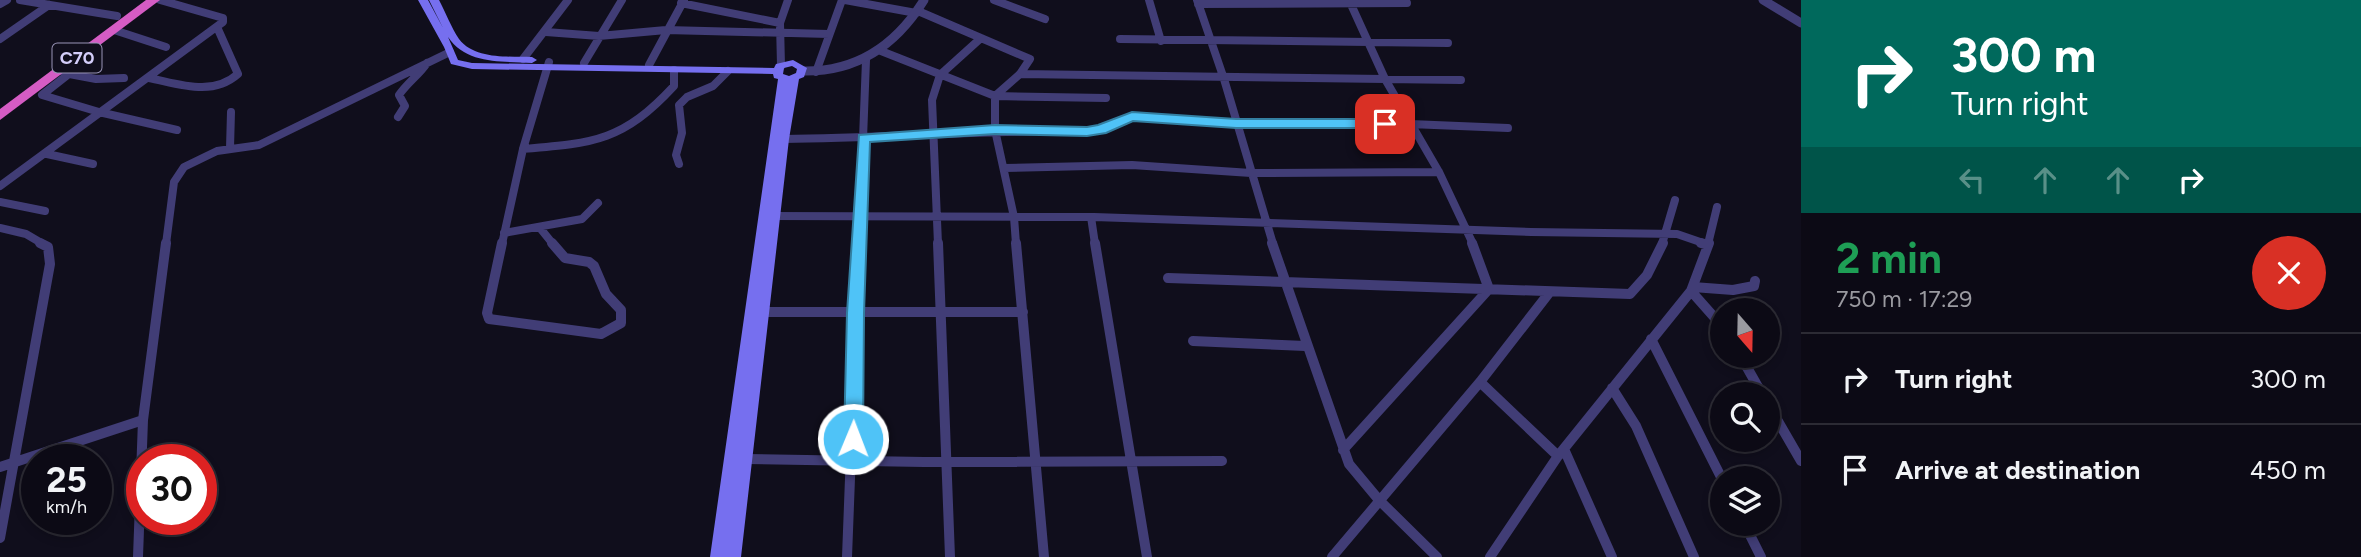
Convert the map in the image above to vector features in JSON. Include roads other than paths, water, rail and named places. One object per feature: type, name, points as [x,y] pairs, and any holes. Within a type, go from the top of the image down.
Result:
[{"type":"highway","name":"C70","points":[[0,116],[64,73],[141,0]]},
{"type":"highway","name":"C70","points":[[0,104],[116,23],[162,0]]},
{"type":"main road","points":[[430,3],[445,19],[458,44],[476,54],[547,66],[584,63],[649,65],[762,61],[786,72]]},
{"type":"main road","points":[[430,3],[434,23],[454,62],[472,66],[786,72]]},
{"type":"main road","points":[[733,557],[763,312],[769,216],[784,139],[786,72]]},
{"type":"main road","points":[[718,557],[769,216],[786,72]]},
{"type":"street","points":[[0,4],[7,0]]},
{"type":"street","points":[[20,0],[116,23],[166,47]]},
{"type":"street","points":[[0,186],[217,27],[223,18],[162,0]]},
{"type":"street","points":[[523,60],[568,0]]},
{"type":"street","points":[[584,63],[622,0]]},
{"type":"street","points":[[789,0],[780,27],[786,72],[830,72],[866,60],[881,51],[917,12],[924,0]]},
{"type":"street","points":[[816,72],[844,0],[917,12],[1028,56],[1030,61],[1020,74],[995,96],[995,130],[1014,217],[1044,557]]},
{"type":"street","points":[[995,0],[1045,19]]},
{"type":"street","points":[[1149,0],[1161,41]]},
{"type":"street","points":[[1763,0],[1801,23]]},
{"type":"street","points":[[649,65],[682,2],[780,27],[829,34]]},
{"type":"street","points":[[1407,3],[1198,2],[1224,79],[1284,282],[1349,464],[1379,500],[1437,557]]},
{"type":"street","points":[[1350,3],[1385,79],[1439,172],[1468,232],[1489,289]]},
{"type":"street","points":[[0,39],[49,5]]},
{"type":"street","points":[[149,78],[215,88],[234,79],[238,74],[217,27]]},
{"type":"street","points":[[546,32],[599,36],[666,30],[780,27]]},
{"type":"street","points":[[950,557],[932,100],[940,75],[981,38]]},
{"type":"street","points":[[1120,39],[1448,43]]},
{"type":"street","points":[[881,51],[995,96],[1106,98]]},
{"type":"street","points":[[138,557],[143,420],[174,181],[184,167],[230,148],[259,145],[450,52]]},
{"type":"street","points":[[847,557],[853,464],[866,60]]},
{"type":"street","points":[[398,117],[405,106],[399,95],[401,91],[420,74],[428,61]]},
{"type":"street","points":[[540,228],[561,256],[570,263],[589,262],[594,266],[606,294],[621,310],[621,323],[601,334],[489,319],[487,313],[523,149],[547,66]]},
{"type":"street","points":[[523,149],[595,141],[621,133],[640,122],[674,86],[674,70]]},
{"type":"street","points":[[679,164],[675,150],[682,133],[678,110],[681,102],[713,86],[728,71]]},
{"type":"street","points":[[124,78],[96,79],[64,73],[42,95],[99,112],[177,130]]},
{"type":"street","points":[[1020,74],[1224,79],[1461,80]]},
{"type":"street","points":[[230,148],[231,112]]},
{"type":"street","points":[[784,139],[864,138],[995,130],[1087,131],[1101,130],[1132,117],[1236,124],[1410,124],[1508,128]]},
{"type":"street","points":[[47,153],[93,164]]},
{"type":"street","points":[[1004,168],[1132,165],[1251,173],[1439,172]]},
{"type":"street","points":[[1168,278],[1630,294],[1641,285],[1667,234],[1675,200]]},
{"type":"street","points":[[0,202],[45,211]]},
{"type":"street","points":[[504,233],[582,219],[598,203]]},
{"type":"street","points":[[1490,557],[1561,452],[1692,289],[1708,244],[1717,207]]},
{"type":"street","points":[[769,216],[1091,217],[1468,232],[1677,234],[1708,244]]},
{"type":"street","points":[[1091,217],[1147,557]]},
{"type":"street","points":[[0,228],[26,234],[48,247],[50,264],[0,538]]},
{"type":"street","points":[[1692,289],[1746,289],[1754,286],[1755,281]]},
{"type":"street","points":[[1343,450],[1489,289]]},
{"type":"street","points":[[1692,289],[1710,311]]},
{"type":"street","points":[[1332,557],[1480,382],[1549,293]]},
{"type":"street","points":[[763,312],[1023,312]]},
{"type":"street","points":[[1651,340],[1715,466]]},
{"type":"street","points":[[1192,341],[1305,346]]},
{"type":"street","points":[[1480,382],[1561,452],[1612,557]]},
{"type":"street","points":[[1612,388],[1636,426],[1694,557]]},
{"type":"street","points":[[0,467],[143,420]]},
{"type":"street","points":[[1780,425],[1801,461]]},
{"type":"street","points":[[746,459],[853,464],[1037,460],[1222,461]]},
{"type":"street","points":[[1751,536],[1762,557]]}]
